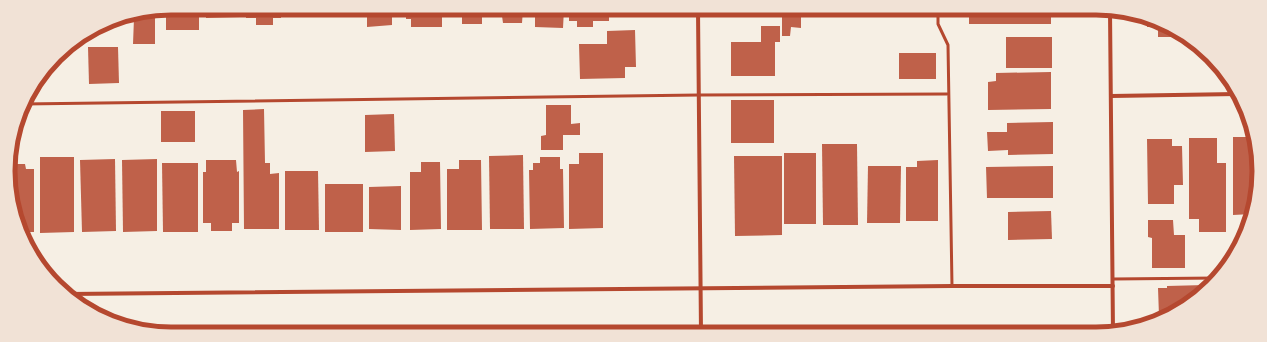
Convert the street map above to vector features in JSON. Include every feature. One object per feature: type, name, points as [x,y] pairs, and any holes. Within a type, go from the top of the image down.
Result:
[{"type":"street","points":[[698,15],[701,327]]},
{"type":"street","points":[[1110,15],[1113,326]]},
{"type":"street","points":[[1110,96],[1232,94]]},
{"type":"street","points":[[75,294],[952,286],[1113,286]]},
{"type":"lane","points":[[938,15],[938,24],[948,45],[947,94],[952,286]]},
{"type":"lane","points":[[30,104],[699,95],[947,94]]},
{"type":"lane","points":[[1113,279],[1209,278]]},
{"type":"building","points":[[166,15],[199,15],[199,30],[166,30]]},
{"type":"building","points":[[206,15],[240,15],[240,17],[206,18]]},
{"type":"building","points":[[246,15],[281,15],[281,18],[273,18],[273,25],[256,25],[256,18],[246,18]]},
{"type":"building","points":[[367,15],[400,15],[400,17],[392,17],[392,25],[367,27]]},
{"type":"building","points":[[406,15],[442,15],[442,27],[411,27],[411,19],[406,19]]},
{"type":"building","points":[[482,15],[482,24],[462,24],[462,16],[449,16]]},
{"type":"building","points":[[523,15],[522,23],[503,23],[502,16],[490,16]]},
{"type":"building","points":[[564,15],[563,28],[535,27],[535,16],[530,16]]},
{"type":"building","points":[[569,15],[609,15],[609,21],[593,21],[593,27],[577,27],[577,21],[569,21]]},
{"type":"building","points":[[779,15],[801,15],[801,28],[791,27],[790,36],[782,36],[782,17],[779,17]]},
{"type":"building","points":[[856,15],[887,15],[887,17],[856,17]]},
{"type":"building","points":[[969,15],[1051,15],[1051,24],[969,24]]},
{"type":"building","points":[[155,16],[155,44],[133,44],[134,19]]},
{"type":"building","points":[[1147,23],[1156,27],[1147,27]]},
{"type":"building","points":[[761,26],[780,26],[780,42],[775,42],[775,76],[731,76],[731,42],[761,42]]},
{"type":"building","points":[[1158,28],[1176,37],[1158,37]]},
{"type":"building","points":[[635,30],[636,67],[625,67],[625,78],[580,79],[579,44],[607,44],[607,31]]},
{"type":"building","points":[[1006,37],[1052,37],[1052,68],[1006,68]]},
{"type":"building","points":[[88,47],[118,47],[119,83],[89,84]]},
{"type":"building","points":[[899,53],[936,53],[936,79],[899,79]]},
{"type":"building","points":[[1051,72],[1051,109],[988,110],[988,82],[996,81],[996,73]]},
{"type":"building","points":[[731,100],[774,100],[774,143],[731,143]]},
{"type":"building","points":[[546,105],[571,105],[571,124],[580,123],[580,135],[563,135],[563,150],[541,150],[541,136],[546,135]]},
{"type":"building","points":[[264,109],[265,163],[270,163],[270,174],[279,173],[279,229],[244,229],[243,110]]},
{"type":"building","points":[[161,111],[195,111],[195,142],[161,142]]},
{"type":"building","points":[[394,114],[395,151],[365,152],[365,115]]},
{"type":"building","points":[[1053,122],[1053,154],[1008,155],[1008,150],[988,151],[987,132],[1007,132],[1007,123]]},
{"type":"building","points":[[1233,137],[1248,137],[1252,161],[1251,191],[1246,214],[1233,215]]},
{"type":"building","points":[[1189,138],[1217,138],[1217,163],[1226,163],[1226,232],[1199,232],[1199,219],[1189,219]]},
{"type":"building","points":[[1147,139],[1172,139],[1172,146],[1182,146],[1183,185],[1174,185],[1174,204],[1148,204]]},
{"type":"building","points":[[822,144],[857,144],[858,225],[823,225]]},
{"type":"building","points":[[579,153],[603,153],[603,228],[569,229],[569,164],[579,164]]},
{"type":"building","points":[[784,153],[816,153],[816,224],[784,224]]},
{"type":"building","points":[[523,155],[524,229],[490,229],[489,156]]},
{"type":"building","points":[[734,156],[782,156],[782,235],[735,236]]},
{"type":"building","points":[[40,157],[74,157],[74,232],[40,233]]},
{"type":"building","points":[[540,157],[560,157],[560,169],[563,169],[564,228],[530,229],[529,170],[533,170],[533,163],[540,163]]},
{"type":"building","points":[[115,159],[116,231],[82,232],[80,160]]},
{"type":"building","points":[[157,159],[157,231],[123,232],[122,160]]},
{"type":"building","points":[[206,160],[236,160],[237,172],[239,171],[239,223],[232,223],[232,231],[211,231],[211,223],[203,223],[203,172],[206,172]]},
{"type":"building","points":[[459,160],[481,160],[482,230],[447,230],[447,169],[459,169]]},
{"type":"building","points":[[938,160],[938,221],[906,221],[906,167],[917,167],[917,161]]},
{"type":"building","points":[[421,162],[440,162],[441,229],[410,230],[410,172],[421,172]]},
{"type":"building","points":[[162,163],[198,163],[198,232],[163,232]]},
{"type":"building","points":[[15,164],[25,164],[26,169],[34,169],[34,232],[27,232],[20,211],[16,191]]},
{"type":"building","points":[[868,166],[901,166],[900,223],[867,223]]},
{"type":"building","points":[[1053,166],[1053,198],[987,198],[986,167]]},
{"type":"building","points":[[285,171],[318,171],[319,230],[285,230]]},
{"type":"building","points":[[325,184],[363,184],[363,232],[325,232]]},
{"type":"building","points":[[401,186],[401,230],[369,229],[369,187]]},
{"type":"building","points":[[1051,211],[1052,239],[1008,240],[1008,212]]},
{"type":"building","points":[[1148,220],[1173,220],[1174,235],[1185,235],[1185,268],[1152,268],[1152,238],[1148,237]]},
{"type":"building","points":[[1202,285],[1183,301],[1159,314],[1158,288],[1167,288],[1167,286]]}]
